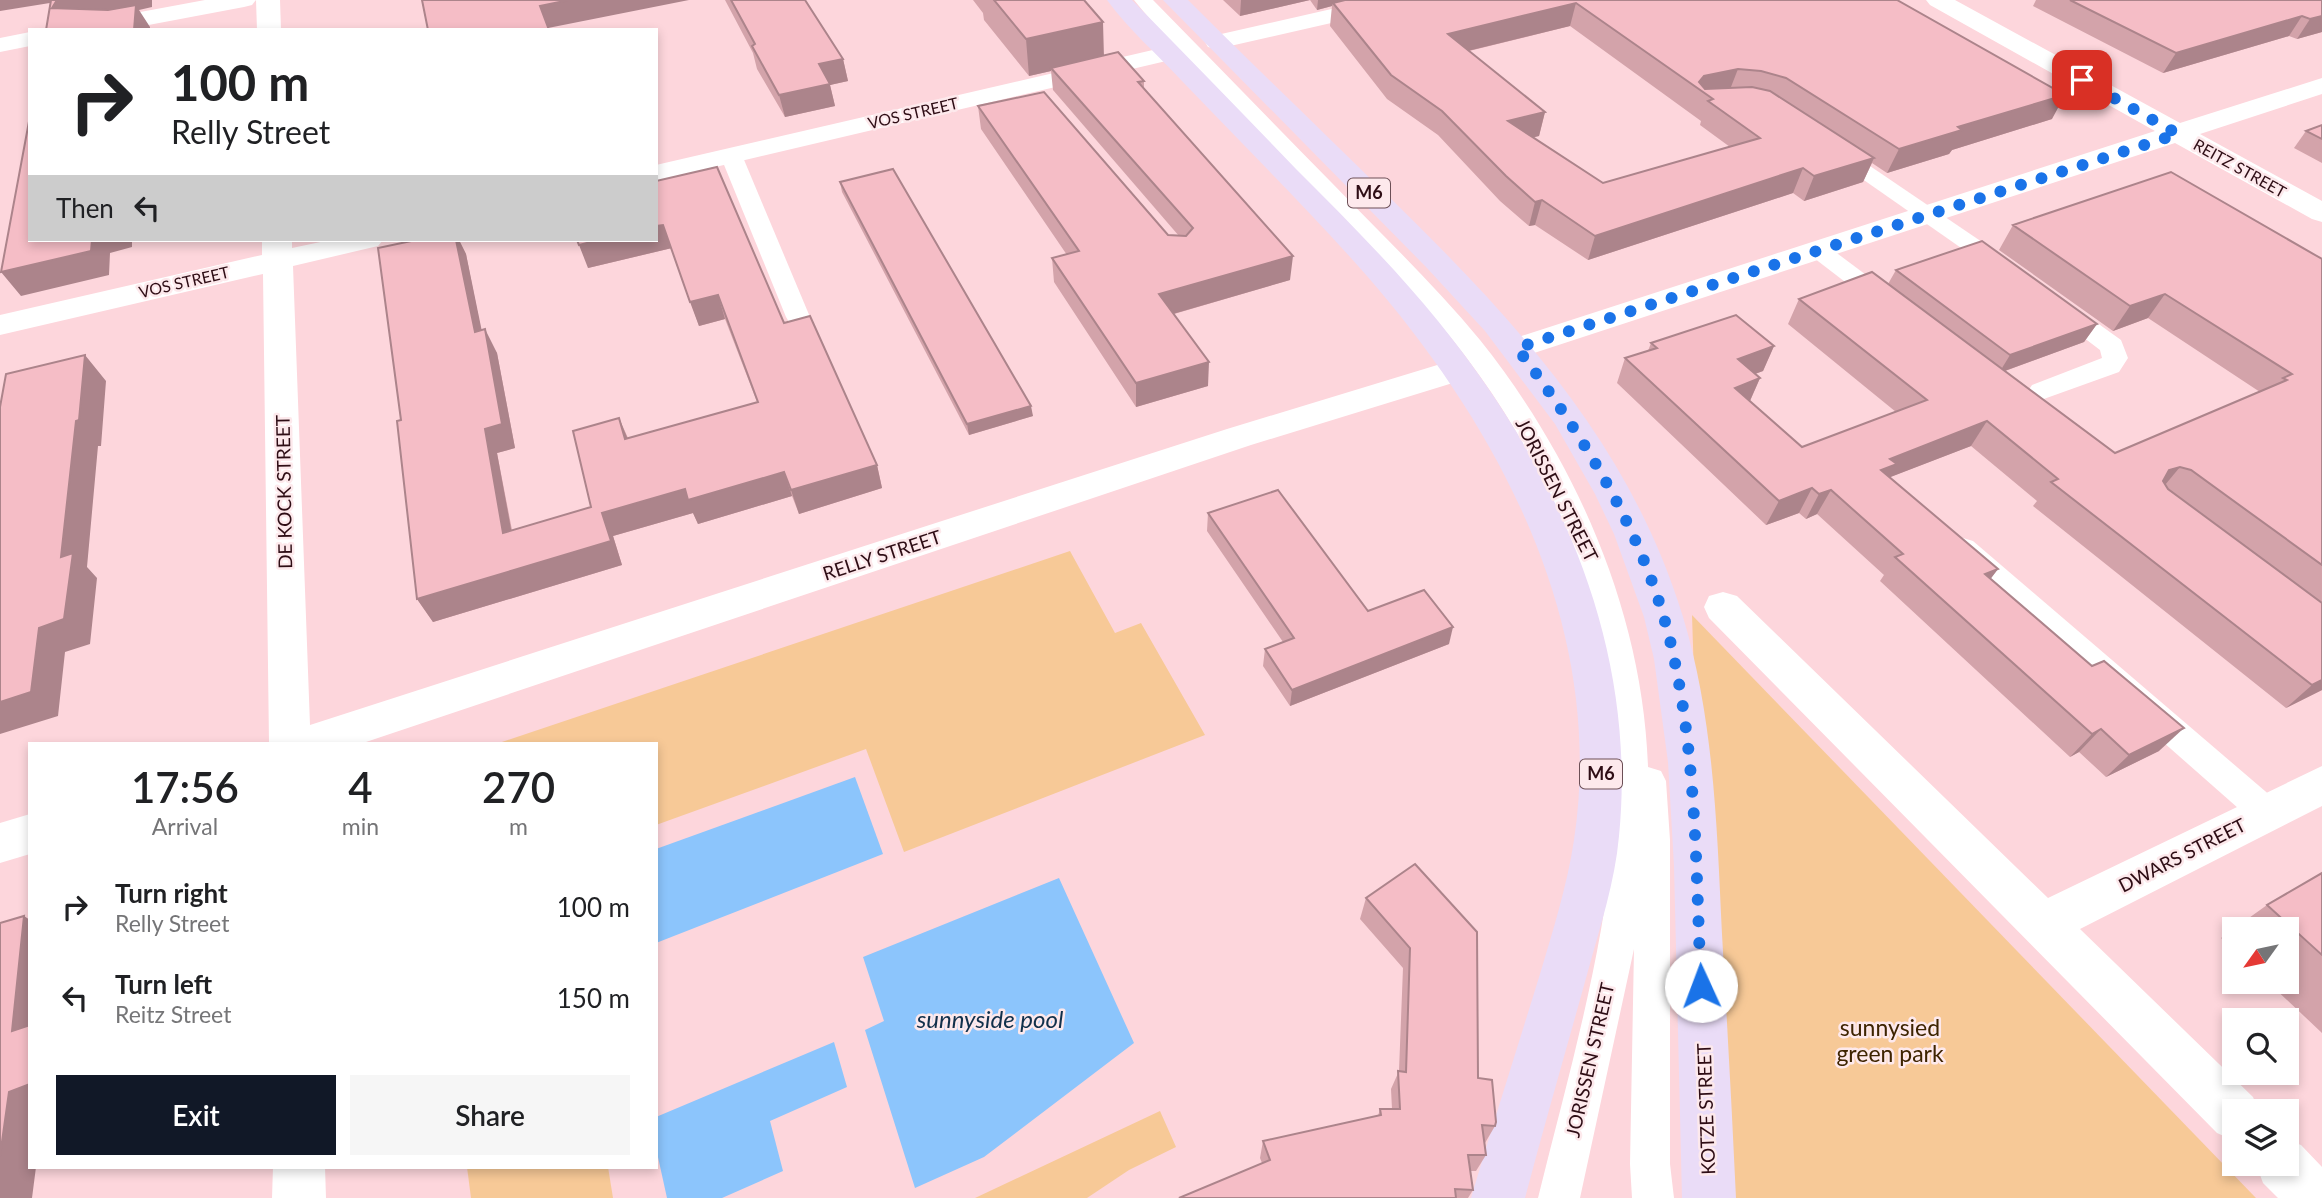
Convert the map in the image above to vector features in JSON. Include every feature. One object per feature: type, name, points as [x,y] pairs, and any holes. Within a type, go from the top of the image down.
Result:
[{"type":"main road","name":"M6","points":[[1119,0],[1377,269],[1414,312],[1502,434],[1546,515],[1579,614],[1590,664],[1601,743],[1597,836],[1586,891],[1498,1198]]},
{"type":"main road","name":"M6","points":[[1175,0],[1450,273],[1517,348]]},
{"type":"main road","name":"KOTZE STREET","points":[[1517,348],[1568,419],[1618,503],[1659,604],[1674,657],[1685,724],[1694,829],[1709,1198]]},
{"type":"street","points":[[92,28],[244,0]]},
{"type":"street","points":[[268,0],[270,28]]},
{"type":"street","points":[[1217,42],[1402,0]]},
{"type":"street","name":"REITZ STREET","points":[[1938,0],[2322,213]]},
{"type":"street","points":[[0,45],[28,39]]},
{"type":"street","name":"VOS STREET","points":[[658,173],[1170,53]]},
{"type":"street","points":[[1517,348],[2322,86]]},
{"type":"street","name":"VOS STREET","points":[[0,325],[278,250],[350,242]]},
{"type":"street","name":"DE KOCK STREET","points":[[278,250],[290,742]]},
{"type":"street","name":"RELLY STREET","points":[[313,742],[1239,438],[1457,370]]},
{"type":"street","points":[[1723,607],[2222,1102]]},
{"type":"street","name":"DWARS STREET","points":[[2042,925],[2322,785]]},
{"type":"street","points":[[0,843],[28,835]]},
{"type":"street","points":[[299,1169],[299,1198]]},
{"type":"street","points":[[2294,1176],[2315,1198]]},
{"type":"lane","name":"JORISSEN STREET","points":[[1143,0],[1405,271],[1483,362],[1531,433],[1576,520],[1606,596],[1625,679],[1630,723],[1632,778],[1629,848],[1622,916],[1559,1198]]},
{"type":"lane","name":"JORISSEN STREET","points":[[1153,0],[1405,258],[1472,331],[1548,433],[1600,543],[1626,616],[1646,716],[1653,840],[1650,1164],[1653,1198]]},
{"type":"lane","points":[[1034,85],[1052,106]]},
{"type":"lane","points":[[1823,142],[1930,214],[2112,346],[2115,358],[2110,366],[2041,391]]},
{"type":"lane","points":[[731,155],[798,317]]},
{"type":"lane","points":[[1818,250],[1905,317]]},
{"type":"lane","points":[[1941,529],[2267,813]]},
{"type":"green space","points":[[1070,551],[1115,633],[1141,623],[1205,735],[904,852],[866,749],[658,824],[658,742],[502,742]]},
{"type":"green space","name":"sunnysied green park","points":[[1692,615],[2222,1163],[2222,1176],[2235,1176],[2256,1198],[1711,1198]]},
{"type":"green space","points":[[1160,1111],[1176,1147],[1129,1170],[1087,1198],[975,1198]]},
{"type":"green space","points":[[467,1169],[608,1169],[613,1198],[471,1198]]},
{"type":"water","points":[[855,777],[883,854],[658,942],[658,848]]},
{"type":"water","name":"sunnyside pool","points":[[1059,878],[1134,1043],[984,1157],[915,1188],[865,1030],[884,1021],[863,957]]},
{"type":"water","points":[[834,1042],[847,1087],[770,1121],[783,1171],[722,1198],[667,1198],[658,1157],[658,1116]]},
{"type":"building","points":[[51,0],[57,0],[52,8],[108,10],[136,5],[134,28],[46,28]]},
{"type":"building","points":[[422,0],[569,0],[540,6],[548,28],[428,28]]},
{"type":"building","points":[[731,0],[805,0],[843,59],[819,64],[830,84],[779,95]]},
{"type":"building","points":[[994,0],[1084,0],[1103,22],[1026,39]]},
{"type":"building","points":[[1345,0],[1897,0],[2065,95],[1958,127],[1962,130],[1899,149],[1786,78],[1761,71],[1738,69],[1704,76],[1699,82],[1705,89],[1752,87],[1770,91],[1874,158],[1814,176],[1803,168],[1595,236],[1542,200],[1535,202],[1442,111],[1391,75],[1333,3]],"holes":[[[1576,3],[1713,99],[1708,101],[1760,138],[1603,183],[1508,121],[1545,112],[1448,34]]]},
{"type":"building","points":[[2070,0],[2322,0],[2322,16],[2310,19],[2302,16],[2176,53]]},
{"type":"building","points":[[1118,52],[1144,81],[1138,82],[1293,256],[1159,294],[1209,362],[1136,383],[1052,258],[1079,251],[978,106],[1044,92],[1168,235],[1186,236],[1193,228],[1051,68]]},
{"type":"building","points":[[2322,125],[2322,139],[2306,131]]},
{"type":"building","points":[[28,127],[28,242],[92,242],[91,251],[1,272]]},
{"type":"building","points":[[717,167],[784,323],[810,316],[877,465],[791,490],[784,472],[688,500],[685,489],[602,513],[611,541],[417,599],[397,421],[401,420],[378,248],[406,242],[456,242],[475,332],[485,329],[502,424],[485,429],[503,533],[591,507],[573,431],[619,418],[625,439],[758,402],[718,295],[690,302],[663,225],[658,226],[658,181]]},
{"type":"building","points":[[893,169],[1031,406],[967,424],[840,182]]},
{"type":"building","points":[[2171,172],[2322,259],[2322,565],[2191,470],[2180,467],[2169,470],[2163,481],[2168,489],[2322,603],[2322,680],[2312,685],[2051,482],[2058,479],[1987,421],[1890,459],[1897,464],[1881,470],[1998,569],[1985,574],[2092,666],[2104,661],[2184,728],[2129,755],[2101,729],[2092,734],[1895,557],[1903,554],[1831,490],[1819,494],[1812,488],[1779,501],[1625,358],[1657,348],[1651,343],[1736,315],[1774,346],[1738,359],[1760,378],[1735,388],[1802,447],[1927,400],[1799,299],[1872,272],[2115,453],[2287,380],[2283,378],[2292,374],[2165,294],[2130,306],[2013,225]]},
{"type":"building","points":[[1982,241],[2097,324],[2010,355],[1896,270]]},
{"type":"building","points":[[85,355],[61,557],[73,553],[64,619],[39,628],[31,692],[0,702],[0,407],[6,374]]},
{"type":"building","points":[[1278,490],[1368,611],[1424,590],[1453,627],[1292,690],[1265,649],[1294,638],[1208,513]]},
{"type":"building","points":[[1415,864],[1477,932],[1478,1078],[1492,1080],[1496,1122],[1495,1126],[1482,1125],[1486,1155],[1468,1155],[1473,1190],[1455,1189],[1456,1198],[1179,1198],[1270,1160],[1263,1141],[1381,1115],[1380,1109],[1400,1109],[1398,1071],[1406,1072],[1410,948],[1366,898]]},
{"type":"building","points":[[2322,873],[2322,955],[2300,935],[2300,917],[2280,917],[2267,905]]},
{"type":"building","points":[[24,916],[12,1031],[28,1026],[28,1085],[9,1092],[0,1156],[0,923]]},
{"type":"route","points":[[1701,986],[1694,829],[1685,724],[1674,657],[1659,604],[1618,503],[1568,419],[1517,348],[2178,134],[2082,80]]}]
